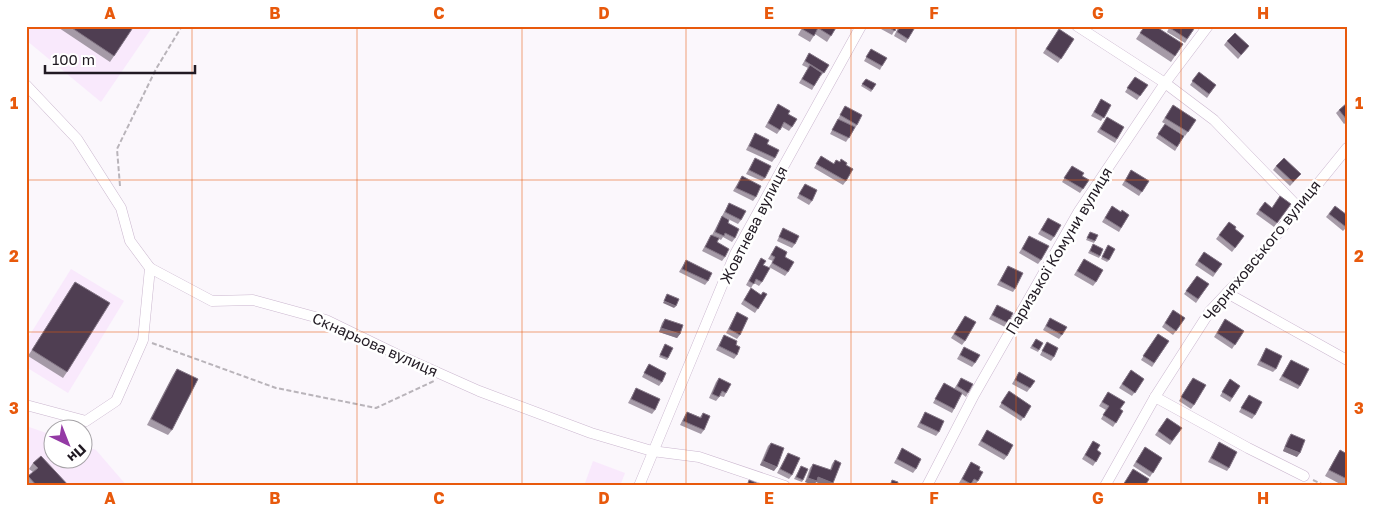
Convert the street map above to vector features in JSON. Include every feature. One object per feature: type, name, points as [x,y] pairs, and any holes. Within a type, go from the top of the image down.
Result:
[{"type":"street","name":"Жовтнева вулиця","points":[[639,486],[735,254],[861,26]]},
{"type":"street","points":[[1077,26],[1165,83],[1214,120],[1298,207]]},
{"type":"street","name":"Паризької Комуни вулиця","points":[[927,486],[974,395],[1080,211],[1165,83],[1208,26]]},
{"type":"street","points":[[26,86],[77,139],[121,208],[130,241],[150,268],[143,340],[116,401],[86,421],[26,405]]},
{"type":"street","name":"Черняховського вулиця","points":[[1105,486],[1155,397],[1210,311],[1243,276],[1347,148]]},
{"type":"street","name":"Скнарьова вулиця","points":[[150,268],[212,301],[253,300],[326,320],[479,391],[582,429],[652,452],[700,457],[785,486]]},
{"type":"street","points":[[1227,293],[1347,360]]},
{"type":"street","points":[[1155,397],[1304,476]]},
{"type":"path","points":[[120,188],[118,149],[156,69],[182,26]]},
{"type":"path","points":[[143,340],[276,388],[376,408],[445,376]]},
{"type":"path","points":[[1304,476],[1326,486]]},
{"type":"shaded area","points":[[26,26],[153,26],[101,102],[26,40]]},
{"type":"shaded area","points":[[71,269],[124,301],[68,393],[26,367],[26,341]]},
{"type":"shaded area","points":[[29,427],[42,432],[42,470],[92,470],[92,448],[96,450],[127,486],[26,486],[26,430]]},
{"type":"shaded area","points":[[593,461],[625,473],[620,486],[584,486]]},
{"type":"building","points":[[69,26],[134,26],[114,56]]},
{"type":"building","points":[[804,26],[837,26],[831,36],[818,28],[814,36],[802,29]]},
{"type":"building","points":[[886,26],[897,26],[895,31]]},
{"type":"building","points":[[900,26],[908,26],[914,29],[908,39],[897,32]]},
{"type":"building","points":[[1145,26],[1155,26],[1183,44],[1175,56],[1140,33]]},
{"type":"building","points":[[1171,26],[1196,26],[1187,39],[1170,28]]},
{"type":"building","points":[[1059,29],[1074,39],[1061,59],[1046,49]]},
{"type":"building","points":[[1235,33],[1249,46],[1241,55],[1227,41]]},
{"type":"building","points":[[871,49],[887,58],[882,66],[866,57]]},
{"type":"building","points":[[809,53],[829,65],[824,73],[805,61]]},
{"type":"building","points":[[810,65],[822,73],[814,86],[802,79]]},
{"type":"building","points":[[1199,72],[1216,85],[1209,94],[1192,81]]},
{"type":"building","points":[[1135,77],[1148,85],[1140,96],[1127,88]]},
{"type":"building","points":[[866,79],[876,84],[872,90],[862,84]]},
{"type":"building","points":[[1101,99],[1111,105],[1104,118],[1094,112]]},
{"type":"building","points":[[1347,103],[1347,120],[1339,110]]},
{"type":"building","points":[[778,104],[790,111],[788,114],[797,119],[792,127],[784,122],[780,130],[768,123]]},
{"type":"building","points":[[1173,105],[1196,120],[1188,132],[1165,118]]},
{"type":"building","points":[[845,106],[862,115],[857,125],[840,115]]},
{"type":"building","points":[[1107,117],[1124,127],[1117,139],[1100,129]]},
{"type":"building","points":[[838,119],[855,127],[849,138],[832,130]]},
{"type":"building","points":[[1165,124],[1184,136],[1177,147],[1158,134]]},
{"type":"building","points":[[755,133],[769,140],[767,144],[779,150],[775,158],[749,146]]},
{"type":"building","points":[[821,156],[834,164],[836,160],[840,162],[841,159],[853,169],[846,181],[816,164]]},
{"type":"building","points":[[755,158],[771,166],[765,178],[749,170]]},
{"type":"building","points":[[1284,158],[1301,174],[1293,182],[1276,166]]},
{"type":"building","points":[[1072,166],[1084,173],[1082,176],[1089,180],[1083,189],[1064,178]]},
{"type":"building","points":[[1131,170],[1149,181],[1142,192],[1125,181]]},
{"type":"building","points":[[742,176],[761,186],[756,197],[736,188]]},
{"type":"building","points":[[805,184],[817,190],[812,201],[799,194]]},
{"type":"building","points":[[1280,196],[1291,204],[1277,223],[1259,210],[1265,202],[1272,208]]},
{"type":"building","points":[[729,203],[746,211],[741,220],[725,212]]},
{"type":"building","points":[[1112,206],[1129,215],[1121,228],[1105,218]]},
{"type":"building","points":[[1335,206],[1347,215],[1346,227],[1329,214]]},
{"type":"building","points":[[722,216],[729,220],[728,223],[739,229],[735,238],[725,233],[724,236],[715,232]]},
{"type":"building","points":[[1048,218],[1061,225],[1054,237],[1041,230]]},
{"type":"building","points":[[1229,222],[1244,236],[1235,248],[1219,235]]},
{"type":"building","points":[[783,228],[799,236],[795,244],[779,237]]},
{"type":"building","points":[[1090,232],[1098,235],[1095,241],[1087,238]]},
{"type":"building","points":[[711,235],[719,238],[717,242],[729,249],[725,257],[705,247]]},
{"type":"building","points":[[1029,236],[1049,246],[1041,260],[1022,249]]},
{"type":"building","points":[[1093,244],[1103,249],[1100,256],[1090,251]]},
{"type":"building","points":[[1108,245],[1115,249],[1109,260],[1102,257]]},
{"type":"building","points":[[776,246],[787,252],[785,257],[794,262],[788,272],[772,263],[775,257],[771,255]]},
{"type":"building","points":[[1204,252],[1222,264],[1215,273],[1198,261]]},
{"type":"building","points":[[761,258],[766,261],[763,265],[770,268],[762,282],[756,279],[754,284],[749,281]]},
{"type":"building","points":[[1084,259],[1103,270],[1096,282],[1077,271]]},
{"type":"building","points":[[686,260],[712,273],[708,281],[682,269]]},
{"type":"building","points":[[1008,266],[1023,273],[1015,289],[1000,281]]},
{"type":"building","points":[[1197,276],[1209,284],[1198,299],[1186,291]]},
{"type":"building","points":[[75,282],[110,303],[67,372],[32,350]]},
{"type":"building","points":[[751,288],[761,295],[763,292],[767,294],[758,309],[744,300]]},
{"type":"building","points":[[667,294],[679,299],[676,306],[664,301]]},
{"type":"building","points":[[997,305],[1013,313],[1008,323],[992,315]]},
{"type":"building","points":[[1173,310],[1185,318],[1176,331],[1165,323]]},
{"type":"building","points":[[737,312],[748,318],[740,335],[729,329]]},
{"type":"building","points":[[965,316],[976,322],[965,341],[954,334]]},
{"type":"building","points":[[1050,318],[1067,327],[1062,335],[1046,326]]},
{"type":"building","points":[[665,319],[683,325],[680,334],[661,328]]},
{"type":"building","points":[[1225,319],[1244,331],[1235,345],[1217,333]]},
{"type":"building","points":[[1158,334],[1169,341],[1154,363],[1143,356]]},
{"type":"building","points":[[724,335],[737,341],[736,345],[740,347],[737,355],[719,346]]},
{"type":"building","points":[[1036,339],[1043,343],[1039,350],[1032,346]]},
{"type":"building","points":[[1047,342],[1058,348],[1054,357],[1042,351]]},
{"type":"building","points":[[665,344],[673,348],[668,358],[660,355]]},
{"type":"building","points":[[964,347],[980,355],[975,363],[960,355]]},
{"type":"building","points":[[1266,348],[1282,356],[1276,369],[1260,361]]},
{"type":"building","points":[[1291,360],[1309,369],[1300,386],[1282,376]]},
{"type":"building","points":[[649,364],[666,373],[662,382],[644,373]]},
{"type":"building","points":[[177,369],[198,379],[172,430],[151,419]]},
{"type":"building","points":[[1131,370],[1144,379],[1135,393],[1122,384]]},
{"type":"building","points":[[1019,372],[1035,381],[1030,388],[1015,380]]},
{"type":"building","points":[[719,378],[731,384],[726,393],[722,391],[719,397],[712,394]]},
{"type":"building","points":[[961,378],[973,384],[968,393],[957,386]]},
{"type":"building","points":[[1193,378],[1206,385],[1194,405],[1181,397]]},
{"type":"building","points":[[1230,379],[1240,386],[1232,398],[1222,392]]},
{"type":"building","points":[[944,383],[962,393],[954,409],[935,399]]},
{"type":"building","points":[[636,388],[660,399],[655,410],[631,399]]},
{"type":"building","points":[[1009,391],[1031,406],[1024,418],[1001,403]]},
{"type":"building","points":[[1108,392],[1125,402],[1120,409],[1123,411],[1116,423],[1103,415],[1109,406],[1102,402]]},
{"type":"building","points":[[1249,395],[1262,402],[1255,415],[1241,408]]},
{"type":"building","points":[[687,412],[701,418],[703,413],[710,416],[704,430],[683,421]]},
{"type":"building","points":[[925,412],[944,421],[939,432],[920,423]]},
{"type":"building","points":[[1167,418],[1182,428],[1172,441],[1158,431]]},
{"type":"building","points":[[987,430],[1013,445],[1007,456],[981,441]]},
{"type":"building","points":[[1291,434],[1305,440],[1300,453],[1285,447]]},
{"type":"building","points":[[1093,441],[1100,445],[1097,450],[1101,453],[1096,462],[1085,455]]},
{"type":"building","points":[[1219,442],[1237,452],[1229,468],[1211,458]]},
{"type":"building","points":[[771,443],[784,448],[777,467],[763,461]]},
{"type":"building","points":[[1145,447],[1162,458],[1153,473],[1136,462]]},
{"type":"building","points":[[902,448],[921,459],[916,469],[897,459]]},
{"type":"building","points":[[1340,450],[1347,454],[1347,479],[1329,470]]},
{"type":"building","points":[[788,453],[800,458],[792,475],[780,469]]},
{"type":"building","points":[[41,456],[42,470],[54,470],[69,486],[37,486],[28,476],[38,468],[33,463]]},
{"type":"building","points":[[835,460],[841,463],[833,483],[818,477],[817,481],[808,478],[813,464],[831,470]]},
{"type":"building","points":[[971,462],[980,467],[979,470],[983,472],[978,481],[974,479],[971,484],[962,479]]},
{"type":"building","points":[[801,466],[808,469],[803,480],[796,477]]},
{"type":"building","points":[[1133,469],[1149,479],[1145,486],[1123,485]]},
{"type":"building","points":[[749,480],[764,486],[747,486]]},
{"type":"building","points":[[892,480],[898,482],[897,486],[890,486]]}]
